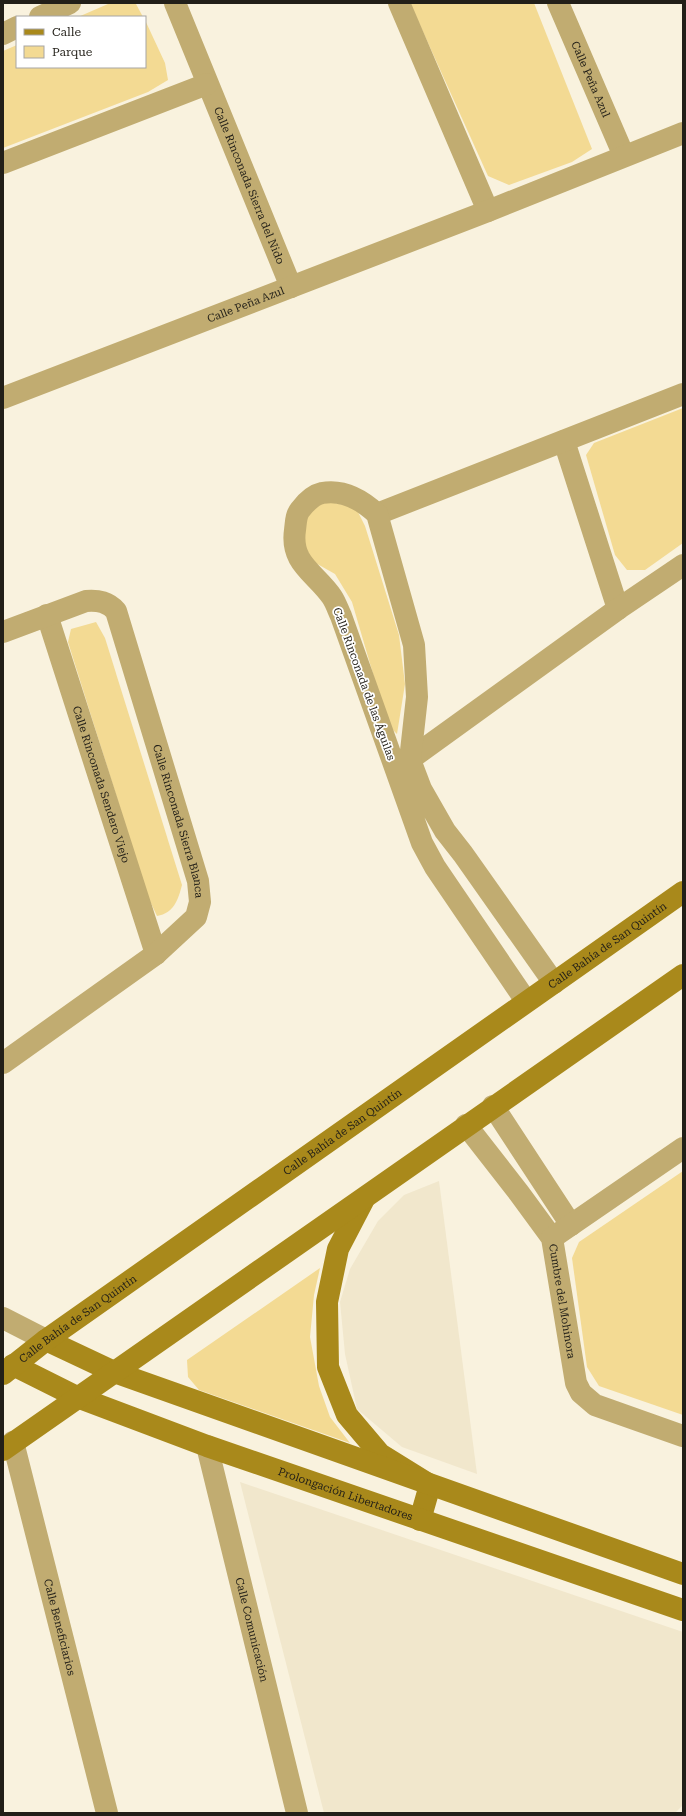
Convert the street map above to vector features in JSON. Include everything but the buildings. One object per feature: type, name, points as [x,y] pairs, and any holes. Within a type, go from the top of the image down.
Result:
[{"type":"street","points":[[42,16],[70,3]]},
{"type":"street","name":"Calle Rinconada Sierra del Nido","points":[[175,3],[291,287]]},
{"type":"street","points":[[399,3],[488,211]]},
{"type":"street","name":"Calle Peña Azul","points":[[558,3],[624,156]]},
{"type":"street","points":[[3,34],[16,28]]},
{"type":"street","points":[[3,163],[207,84]]},
{"type":"street","name":"Calle Peña Azul","points":[[3,398],[488,211],[683,132]]},
{"type":"street","points":[[377,514],[683,394]]},
{"type":"street","points":[[564,441],[618,609]]},
{"type":"street","name":"Calle Rinconada de las Águilas","points":[[526,1001],[435,867],[420,836],[403,765],[341,616],[332,597],[307,571],[299,558],[293,540],[297,514],[306,502],[318,494],[331,492],[347,494],[364,502],[377,514],[414,645],[417,697],[403,765],[421,789],[445,831],[464,854],[554,983]]},
{"type":"street","name":"Calle Rinconada de las Águilas","points":[[403,765],[618,609],[683,565]]},
{"type":"street","name":"Calle Rinconada Sierra Blanca","points":[[3,632],[86,600],[95,600],[106,603],[116,611],[196,873],[200,891],[200,902],[196,917],[156,954],[3,1063]]},
{"type":"street","name":"Calle Rinconada Sendero Viejo","points":[[47,616],[156,954]]},
{"type":"street","name":"Calle Bahía de San Quintín","points":[[6,1367],[683,892]]},
{"type":"street","points":[[8,1446],[364,1199],[493,1106],[683,975]]},
{"type":"street","points":[[493,1106],[571,1225]]},
{"type":"street","name":"Cumbre del Mohinora","points":[[466,1125],[519,1192],[552,1238],[576,1383],[581,1393],[595,1405],[683,1436]]},
{"type":"street","points":[[552,1238],[683,1148]]},
{"type":"street","points":[[364,1199],[338,1250],[327,1302],[328,1367],[347,1415],[380,1454],[430,1485]]},
{"type":"street","points":[[3,1318],[114,1372],[683,1574]]},
{"type":"street","name":"Prolongación Libertadores","points":[[6,1367],[77,1397],[207,1446],[683,1610]]},
{"type":"street","name":"Calle Beneficiarios","points":[[8,1446],[107,1813]]},
{"type":"street","name":"Calle Comunicación","points":[[207,1446],[297,1813]]},
{"type":"street","points":[[420,1520],[430,1485]]},
{"type":"shaded area","points":[[439,1181],[477,1474],[402,1447],[357,1409],[345,1354],[340,1302],[350,1269],[378,1221],[404,1195]]},
{"type":"shaded area","points":[[240,1482],[683,1632],[683,1805],[675,1813],[324,1813]]},
{"type":"green space","points":[[410,3],[534,3],[592,149],[572,162],[509,185],[488,176]]},
{"type":"green space","points":[[108,4],[136,4],[142,16],[80,16]]},
{"type":"green space","points":[[146,22],[165,63],[168,80],[148,92],[3,148],[3,51],[16,45],[16,68],[146,68]]},
{"type":"green space","points":[[683,408],[683,543],[645,570],[627,570],[615,555],[586,455],[594,443]]},
{"type":"green space","points":[[327,501],[356,508],[365,526],[399,635],[405,684],[397,734],[388,725],[352,602],[335,574],[312,561],[302,538],[308,510]]},
{"type":"green space","points":[[96,622],[105,638],[182,885],[177,901],[171,909],[168,912],[157,916],[148,897],[68,642],[71,629]]},
{"type":"green space","points":[[683,1171],[683,1415],[599,1386],[587,1367],[572,1258],[579,1242]]},
{"type":"green space","points":[[320,1268],[314,1295],[310,1337],[319,1386],[330,1417],[350,1443],[199,1390],[188,1377],[187,1360]]}]
